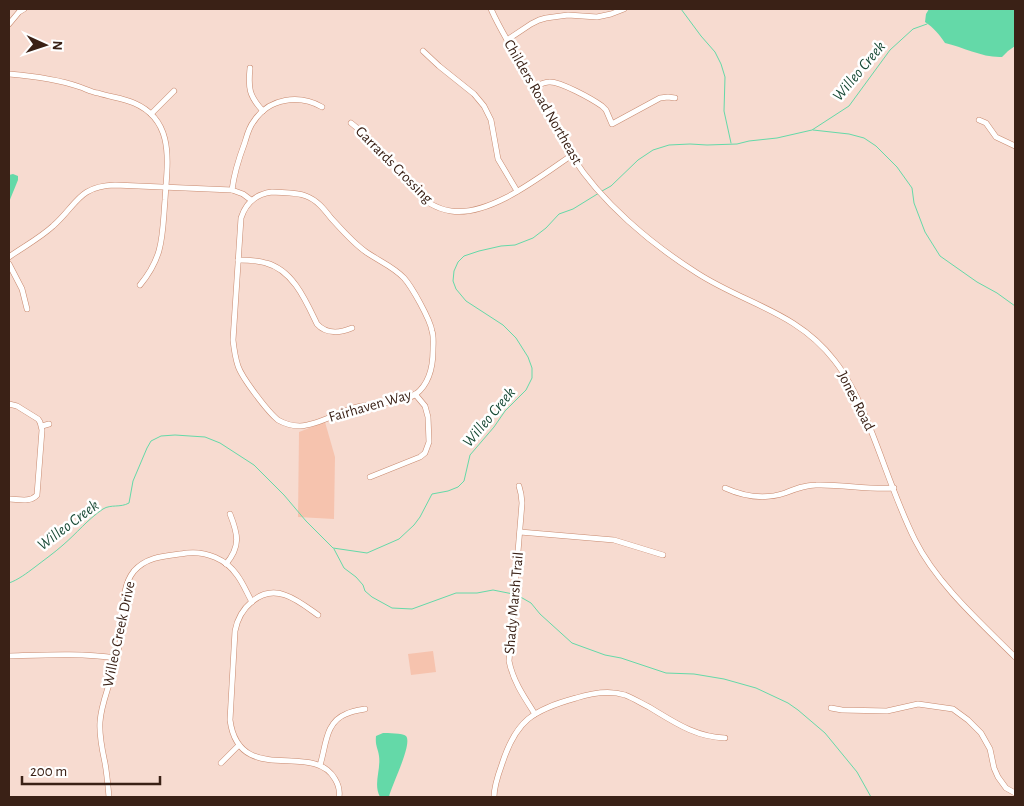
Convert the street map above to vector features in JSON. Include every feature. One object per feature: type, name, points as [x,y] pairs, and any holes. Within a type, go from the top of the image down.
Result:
[{"type":"street","name":"Childers Road Northeast","points":[[491,9],[572,155],[592,183],[601,192]]},
{"type":"street","points":[[507,40],[531,24],[546,18],[568,15],[597,17],[624,9]]},
{"type":"street","points":[[9,24],[20,10]]},
{"type":"street","points":[[423,51],[474,94],[484,106],[491,120],[498,159],[517,191]]},
{"type":"street","points":[[250,68],[250,94],[263,111]]},
{"type":"street","points":[[9,74],[67,83],[134,103],[151,114],[160,127],[166,142],[168,157],[162,240],[158,256],[151,271],[140,285]]},
{"type":"street","points":[[534,87],[549,82],[560,84],[602,106],[606,110],[612,124],[660,98],[675,98]]},
{"type":"street","points":[[151,114],[174,92]]},
{"type":"street","points":[[232,190],[235,172],[249,130],[253,122],[263,111],[282,100],[292,99],[308,101],[322,107]]},
{"type":"street","points":[[980,120],[986,123],[996,137],[1015,146]]},
{"type":"street","name":"Garrards Crossing","points":[[351,123],[367,136],[424,198],[437,207],[456,212],[500,202],[572,155]]},
{"type":"street","points":[[9,257],[52,226],[81,195],[93,188],[115,185],[232,190],[243,194],[251,200]]},
{"type":"street","name":"Fairhaven Way","points":[[272,192],[296,194],[312,199],[322,207],[357,245],[396,271],[408,282],[433,332],[431,371],[425,384],[415,394],[404,399],[353,408],[308,425],[294,426],[284,423],[272,415],[244,378],[235,357],[233,340],[238,260],[242,218],[251,200],[264,193],[272,192]]},
{"type":"street","name":"Jones Road","points":[[601,192],[638,230],[682,264],[715,284],[788,319],[809,334],[826,350],[842,370],[855,393],[867,418],[914,538],[930,565],[953,593],[1015,657]]},
{"type":"street","points":[[238,260],[267,263],[283,271],[298,288],[321,328],[343,332],[352,328]]},
{"type":"street","points":[[9,264],[22,289],[27,309]]},
{"type":"street","points":[[370,477],[420,457],[425,453],[429,442],[427,412],[425,406],[415,394]]},
{"type":"street","points":[[9,404],[17,406],[38,419],[42,426],[36,500],[9,498]]},
{"type":"street","points":[[42,426],[49,424]]},
{"type":"street","points":[[725,488],[748,496],[761,497],[778,495],[803,486],[816,484],[894,488]]},
{"type":"street","name":"Shady Marsh Trail","points":[[519,486],[522,503],[509,661],[515,681],[535,714]]},
{"type":"street","points":[[226,564],[234,552],[237,541],[236,528],[230,514]]},
{"type":"street","points":[[520,532],[614,540],[663,555]]},
{"type":"street","name":"Willeo Creek Drive","points":[[109,797],[100,741],[100,723],[103,702],[117,658],[122,630],[125,588],[130,576],[139,566],[157,557],[196,552],[208,554],[226,564],[238,576],[252,602]]},
{"type":"street","points":[[318,615],[291,598],[273,593],[265,594],[245,607],[236,622],[234,631],[230,720],[232,734],[239,745],[249,754],[261,759],[320,765],[334,776],[338,784],[339,797]]},
{"type":"street","points":[[9,656],[74,654],[117,658]]},
{"type":"street","points":[[494,797],[496,783],[510,741],[521,726],[535,714],[553,705],[589,694],[601,692],[614,693],[635,699],[692,732],[725,738]]},
{"type":"street","points":[[831,708],[887,711],[918,704],[953,709],[981,733],[990,749],[998,777],[1006,788],[1015,793]]},
{"type":"street","points":[[320,765],[328,733],[333,723],[345,714],[365,709]]},
{"type":"street","points":[[221,763],[239,745]]},
{"type":"shaded area","points":[[929,9],[1015,9],[1015,46],[1002,57],[995,57],[945,43],[936,31],[925,22]]},
{"type":"shaded area","points":[[9,175],[18,176],[18,180],[9,202]]},
{"type":"shaded area","points":[[325,422],[335,457],[334,519],[298,517],[299,432]]},
{"type":"shaded area","points":[[433,651],[436,672],[411,675],[408,654]]},
{"type":"shaded area","points":[[383,733],[404,735],[407,740],[407,747],[389,797],[380,797],[377,787],[379,753],[376,736]]},
{"type":"waterway","points":[[681,9],[715,52],[721,64],[725,77],[724,111],[731,143]]},
{"type":"waterway","name":"Willeo Creek","points":[[602,191],[611,186],[638,160],[653,150],[669,145],[737,144],[812,130],[849,106],[890,50],[913,29],[927,24]]},
{"type":"waterway","points":[[813,130],[849,134],[864,138],[876,146],[897,167],[912,188],[914,203],[925,232],[940,256],[1015,306]]},
{"type":"waterway","name":"Willeo Creek","points":[[9,583],[53,554],[103,509],[129,503],[133,481],[147,448],[151,441],[161,436],[205,437],[220,443],[254,465],[333,548],[367,553],[399,539],[420,517],[432,494],[458,487],[464,481],[470,455],[505,411],[526,390],[532,378],[532,368],[528,357],[516,338],[503,325],[466,301],[456,289],[453,281],[454,271],[458,262],[464,256],[479,251],[515,245],[533,238],[559,214],[573,209],[599,193]]},
{"type":"waterway","points":[[334,549],[344,568],[356,577],[363,585],[365,591],[392,608],[412,609],[456,593],[477,593],[493,590],[513,594]]},
{"type":"waterway","points":[[517,595],[531,603],[540,614],[572,643],[666,673],[694,674],[724,679],[756,688],[788,703],[825,733],[857,772],[871,797]]}]
